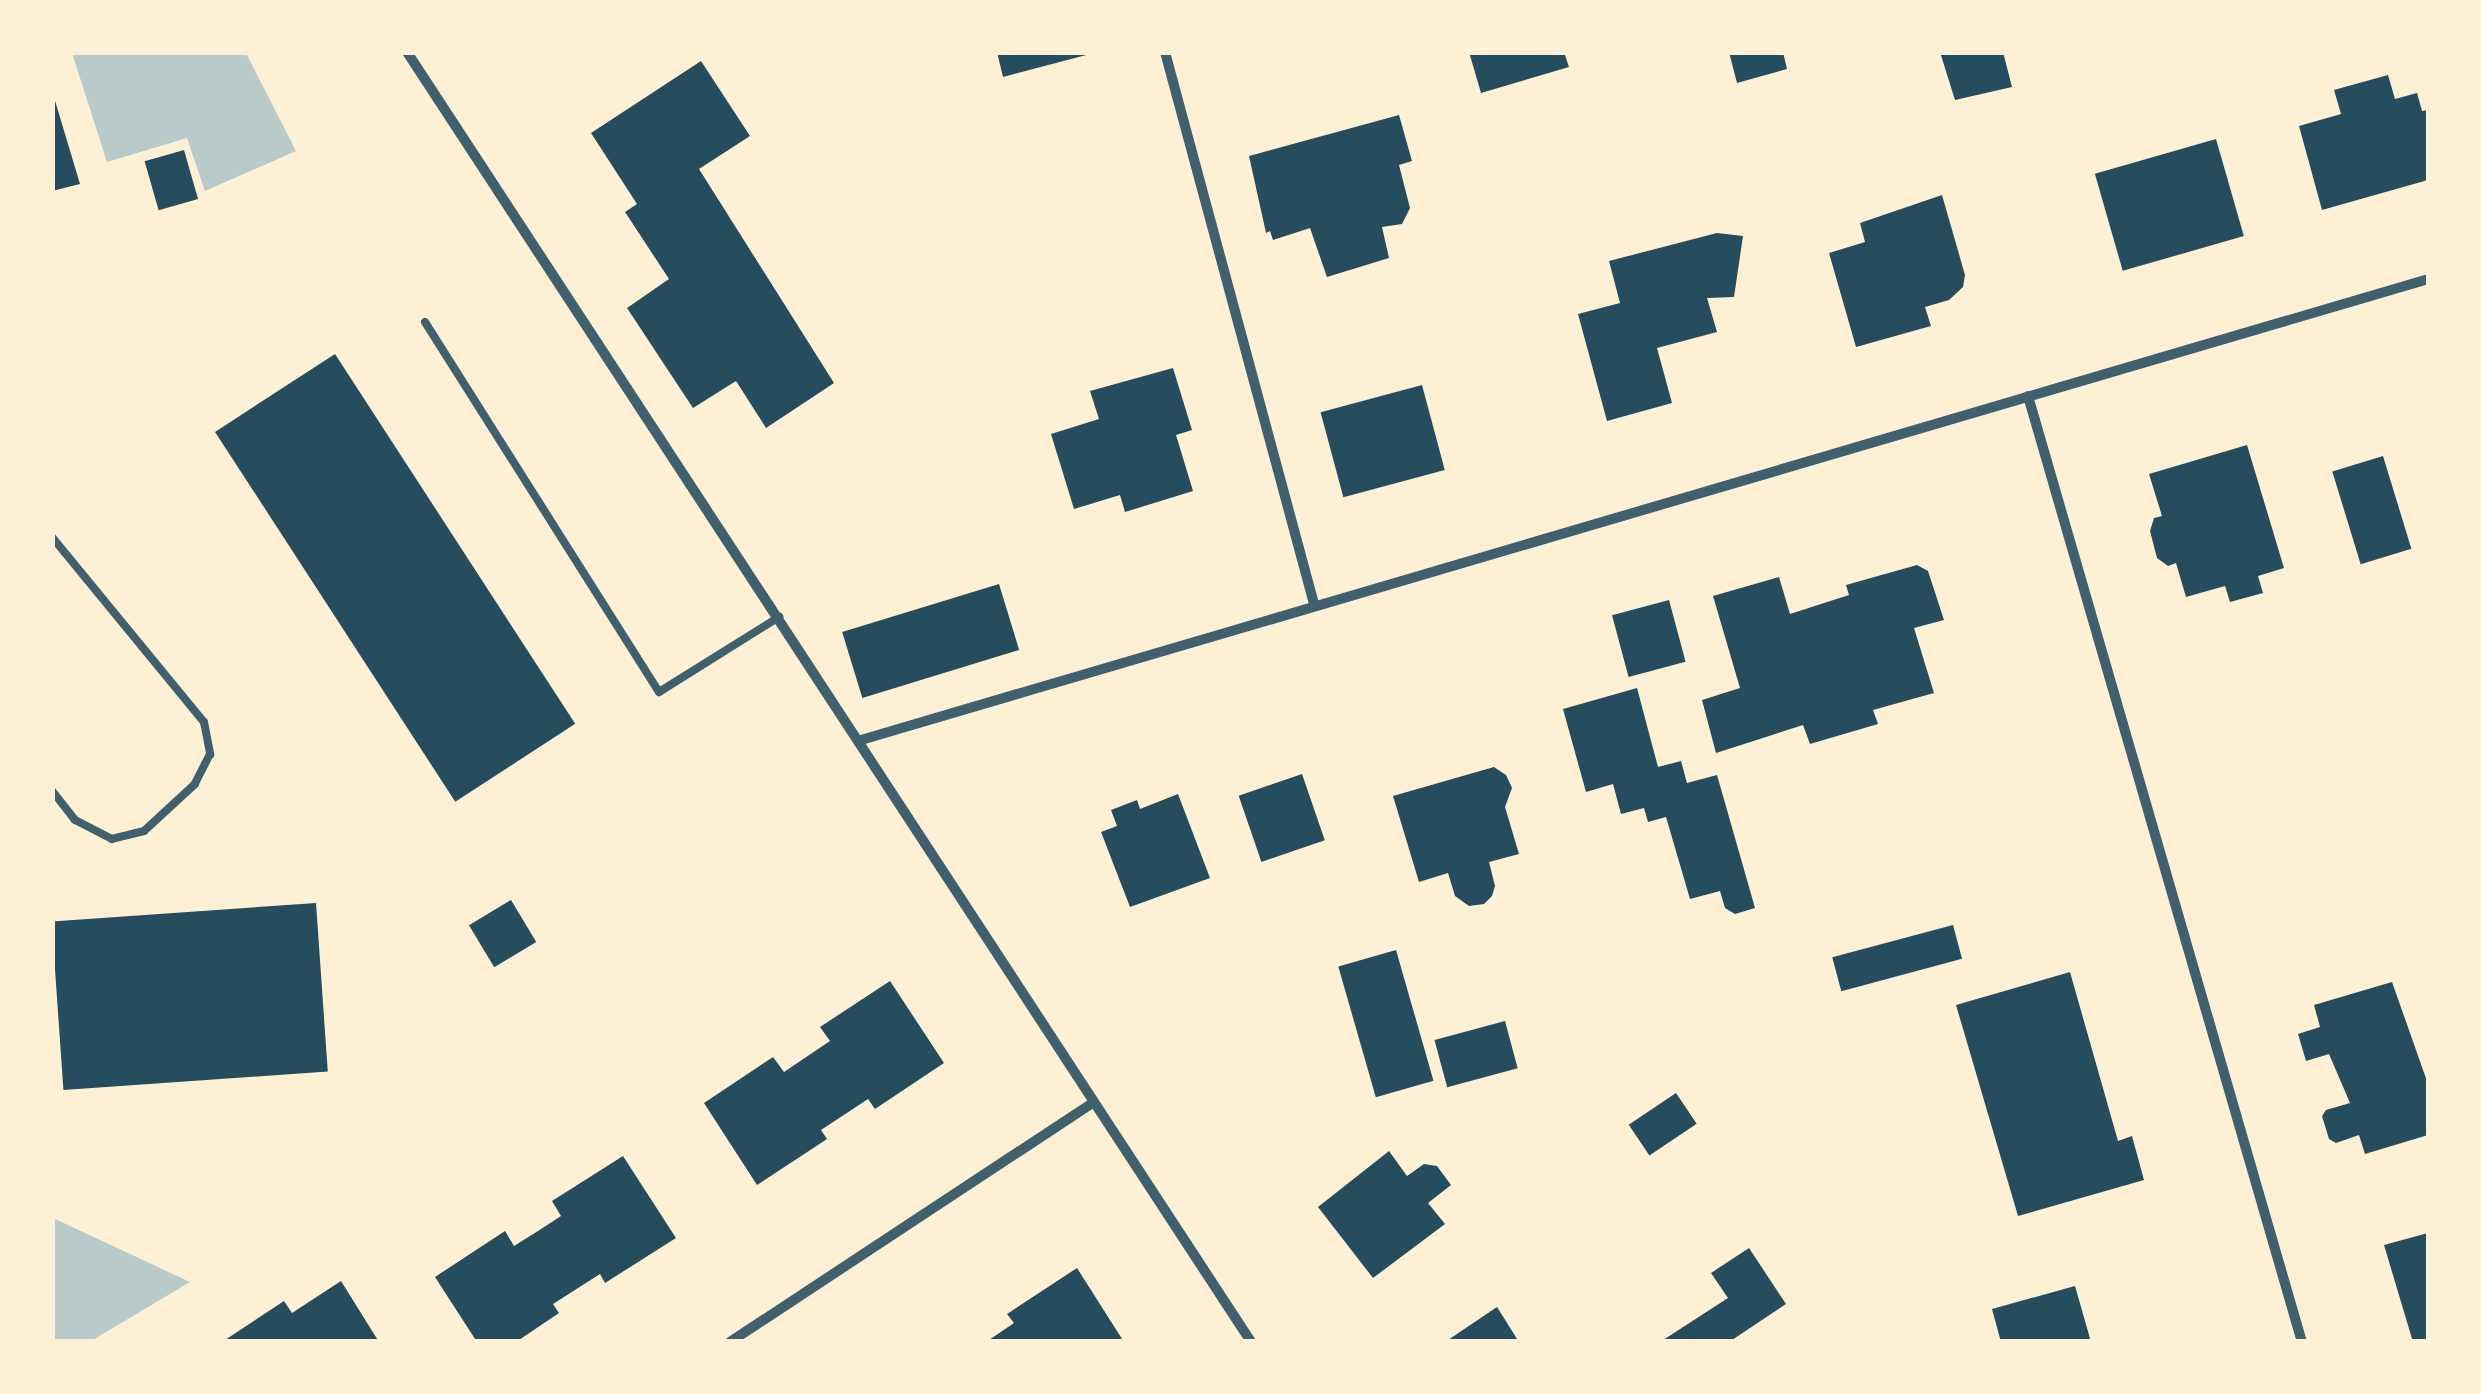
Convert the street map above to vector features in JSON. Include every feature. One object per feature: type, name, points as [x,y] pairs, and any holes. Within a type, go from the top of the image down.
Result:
[{"type":"street","points":[[407,52],[861,740],[1092,1103],[1251,1342]]},
{"type":"street","points":[[1165,52],[1314,604]]},
{"type":"street","points":[[861,740],[2428,279]]},
{"type":"street","points":[[2028,396],[2302,1342]]},
{"type":"street","points":[[730,1342],[1092,1103]]},
{"type":"lane","points":[[424,322],[659,692],[779,617]]},
{"type":"lane","points":[[52,536],[204,722],[210,754],[195,784],[144,831],[112,839],[74,820],[52,792]]},
{"type":"shaded area","points":[[72,53],[246,53],[296,151],[205,191],[187,138],[107,162]]},
{"type":"shaded area","points":[[53,1218],[190,1282],[91,1341],[53,1341]]},
{"type":"building","points":[[997,52],[1090,52],[1090,54],[1003,77]]},
{"type":"building","points":[[1469,52],[1564,52],[1569,67],[1481,93]]},
{"type":"building","points":[[1729,52],[1783,52],[1787,69],[1737,83]]},
{"type":"building","points":[[1940,52],[2003,52],[2012,87],[1955,100]]},
{"type":"building","points":[[701,61],[750,136],[699,169],[834,383],[766,428],[736,381],[693,408],[627,308],[669,279],[625,212],[637,204],[591,133]]},
{"type":"building","points":[[2388,75],[2395,99],[2417,93],[2422,111],[2428,110],[2428,180],[2322,210],[2299,126],[2341,114],[2334,90]]},
{"type":"building","points":[[52,95],[80,184],[52,191]]},
{"type":"building","points":[[1399,115],[1412,161],[1399,165],[1410,208],[1402,224],[1382,227],[1389,258],[1327,277],[1310,228],[1273,240],[1270,231],[1266,233],[1249,156]]},
{"type":"building","points":[[2216,139],[2244,236],[2123,271],[2095,174]]},
{"type":"building","points":[[184,150],[198,199],[159,210],[145,161]]},
{"type":"building","points":[[1942,195],[1965,275],[1963,287],[1949,300],[1925,307],[1931,326],[1856,347],[1829,253],[1865,242],[1860,223]]},
{"type":"building","points":[[1717,233],[1743,236],[1734,297],[1707,298],[1717,332],[1657,348],[1672,403],[1607,421],[1578,314],[1620,303],[1609,261]]},
{"type":"building","points":[[335,354],[575,724],[455,802],[215,432]]},
{"type":"building","points":[[1173,368],[1192,430],[1176,435],[1193,491],[1125,512],[1120,495],[1074,509],[1051,434],[1099,419],[1090,391]]},
{"type":"building","points":[[1422,385],[1445,470],[1343,497],[1321,412]]},
{"type":"building","points":[[2247,445],[2284,568],[2258,576],[2263,593],[2230,602],[2225,586],[2186,597],[2176,563],[2168,566],[2157,558],[2150,531],[2154,518],[2162,516],[2149,474]]},
{"type":"building","points":[[2383,456],[2411,549],[2361,564],[2332,471]]},
{"type":"building","points":[[1917,565],[1928,571],[1944,620],[1914,628],[1934,693],[1873,710],[1878,724],[1810,744],[1803,725],[1716,753],[1702,700],[1740,688],[1713,596],[1779,577],[1790,614],[1849,595],[1846,585]]},
{"type":"building","points":[[999,584],[1019,650],[862,698],[842,632]]},
{"type":"building","points":[[1669,600],[1686,662],[1629,677],[1612,615]]},
{"type":"building","points":[[1637,688],[1658,767],[1681,761],[1687,783],[1717,775],[1755,908],[1735,914],[1725,908],[1720,891],[1690,899],[1666,817],[1648,822],[1644,808],[1621,814],[1613,784],[1586,792],[1563,709]]},
{"type":"building","points":[[1494,767],[1506,775],[1512,788],[1505,807],[1519,854],[1489,862],[1495,886],[1492,896],[1484,904],[1469,906],[1455,896],[1448,873],[1419,882],[1393,796]]},
{"type":"building","points":[[1302,774],[1325,840],[1261,862],[1239,796]]},
{"type":"building","points":[[1178,794],[1210,878],[1130,907],[1101,832],[1117,826],[1111,810],[1137,800],[1140,809]]},
{"type":"building","points":[[511,900],[536,942],[494,967],[469,925]]},
{"type":"building","points":[[316,903],[328,1072],[63,1090],[52,921]]},
{"type":"building","points":[[1953,925],[1962,959],[1841,991],[1832,957]]},
{"type":"building","points":[[1396,950],[1433,1081],[1376,1097],[1338,967]]},
{"type":"building","points":[[2070,972],[2118,1141],[2132,1136],[2144,1180],[2018,1216],[1956,1005]]},
{"type":"building","points":[[890,981],[944,1063],[875,1109],[868,1099],[821,1130],[827,1139],[757,1185],[704,1103],[773,1057],[784,1072],[830,1041],[820,1027]]},
{"type":"building","points":[[2392,982],[2428,1084],[2428,1135],[2365,1154],[2359,1135],[2336,1143],[2329,1139],[2322,1116],[2326,1110],[2350,1103],[2329,1054],[2306,1061],[2298,1034],[2320,1027],[2314,1005]]},
{"type":"building","points":[[1505,1021],[1518,1068],[1447,1087],[1434,1040]]},
{"type":"building","points":[[1676,1093],[1697,1124],[1649,1156],[1629,1125]]},
{"type":"building","points":[[1389,1151],[1407,1176],[1424,1164],[1437,1166],[1451,1185],[1428,1203],[1445,1224],[1373,1278],[1318,1207]]},
{"type":"building","points":[[623,1156],[676,1238],[605,1283],[600,1274],[553,1304],[559,1313],[516,1342],[477,1342],[435,1277],[505,1231],[514,1246],[538,1231],[561,1216],[552,1201]]},
{"type":"building","points":[[2428,1233],[2428,1342],[2413,1342],[2384,1245]]},
{"type":"building","points":[[1749,1248],[1786,1304],[1729,1342],[1660,1342],[1728,1298],[1711,1273]]},
{"type":"building","points":[[1077,1268],[1124,1342],[986,1342],[1014,1323],[1007,1314]]},
{"type":"building","points":[[341,1281],[379,1342],[222,1342],[284,1301],[292,1313]]},
{"type":"building","points":[[2075,1286],[2091,1342],[2001,1342],[1992,1309]]},
{"type":"building","points":[[1497,1307],[1519,1342],[1445,1342]]}]
